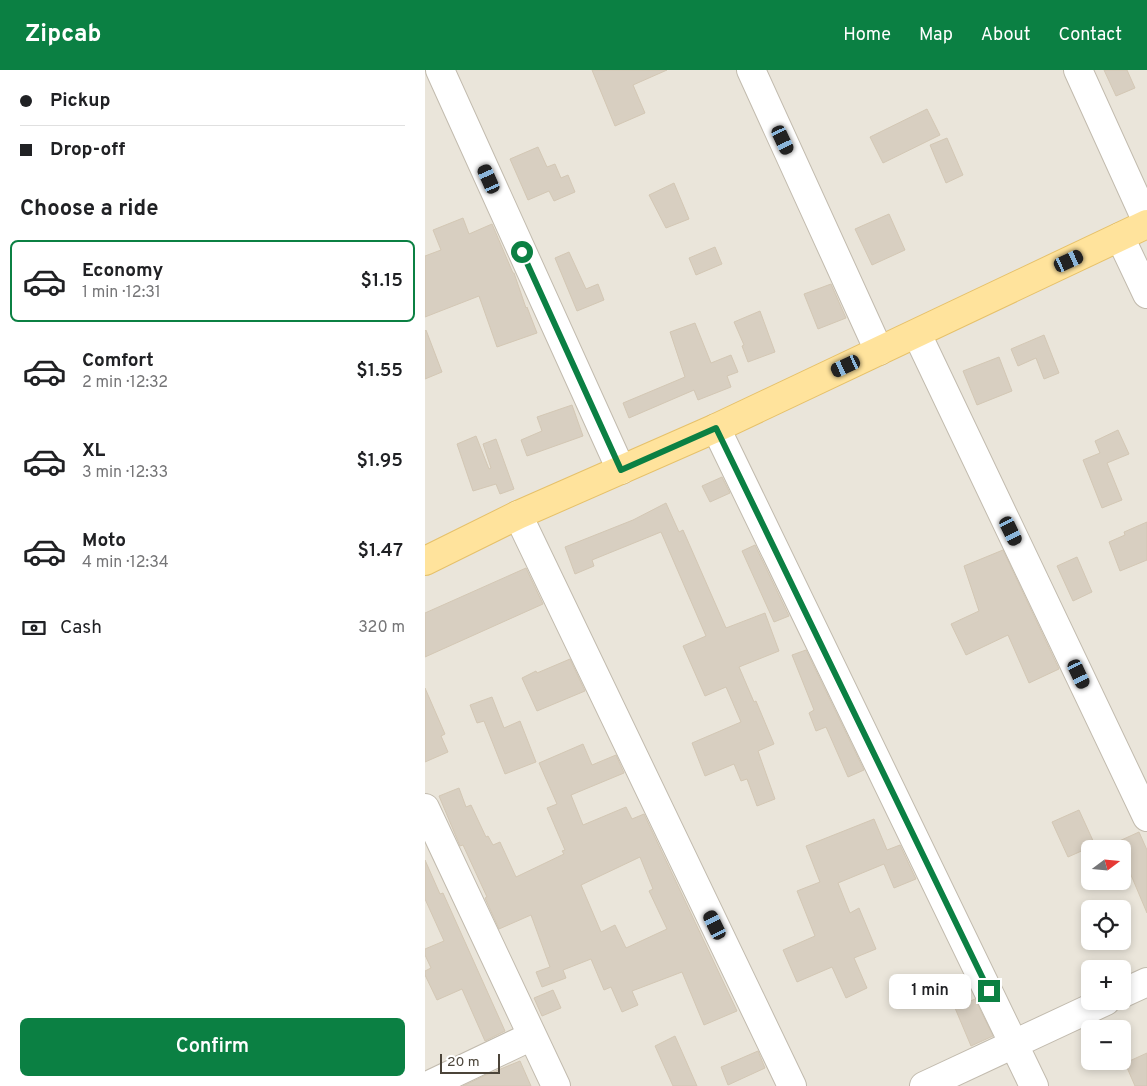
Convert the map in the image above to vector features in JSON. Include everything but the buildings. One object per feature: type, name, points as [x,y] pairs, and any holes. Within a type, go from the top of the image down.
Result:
[{"type":"main road","points":[[425,561],[518,515],[716,428],[917,334],[1147,223]]},
{"type":"street","points":[[440,70],[621,470]]},
{"type":"street","points":[[751,70],[879,351]]},
{"type":"street","points":[[1078,70],[1147,223]]},
{"type":"street","points":[[1120,237],[1147,294]]},
{"type":"street","points":[[917,334],[1147,817]]},
{"type":"street","points":[[716,428],[1034,1086]]},
{"type":"street","points":[[518,515],[792,1086]]},
{"type":"street","points":[[425,808],[434,849],[533,1036],[556,1086]]},
{"type":"street","points":[[1131,989],[1147,982]]},
{"type":"street","points":[[924,1086],[1086,1010]]},
{"type":"street","points":[[427,1086],[533,1036]]},
{"type":"shaded area","points":[[425,70],[1147,70],[1147,1086],[425,1086]]},
{"type":"route","points":[[522,252],[621,470],[716,428],[989,991]]}]
